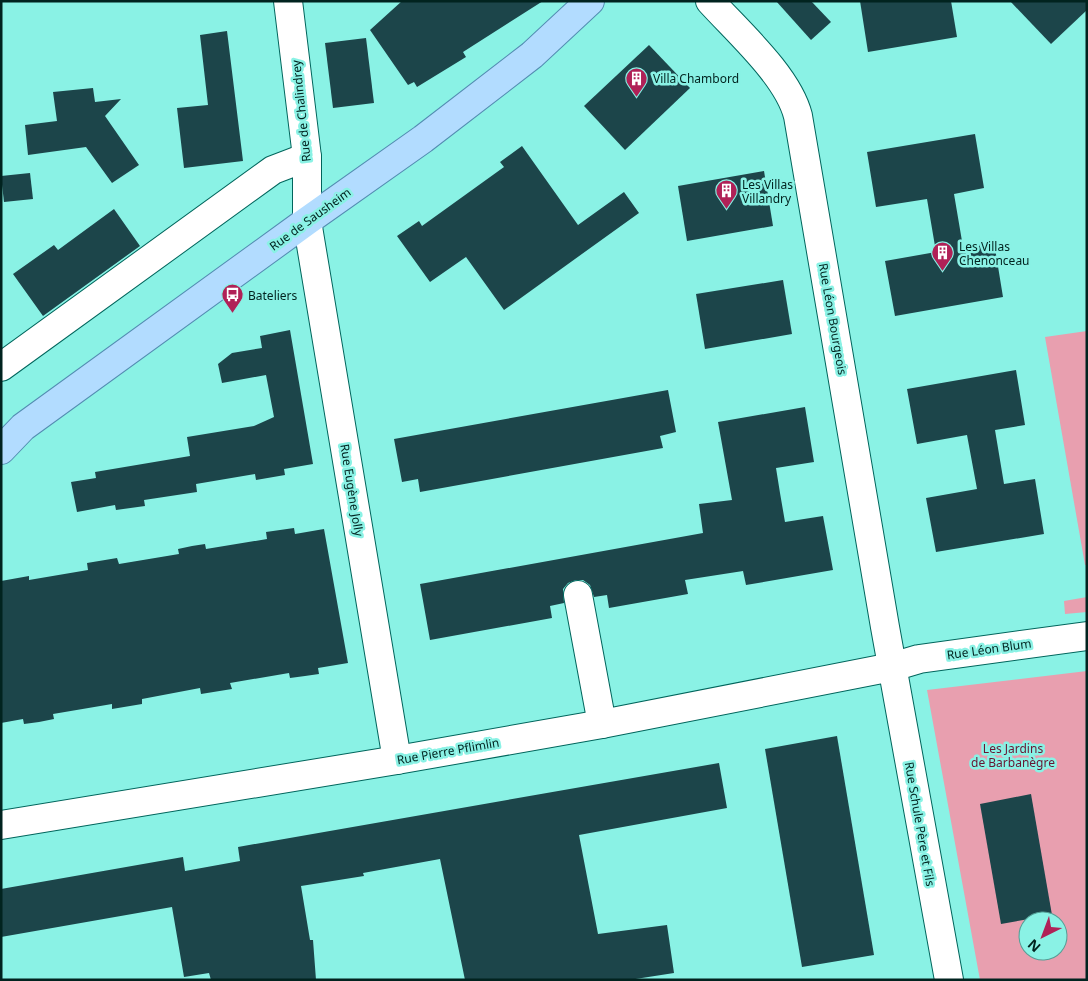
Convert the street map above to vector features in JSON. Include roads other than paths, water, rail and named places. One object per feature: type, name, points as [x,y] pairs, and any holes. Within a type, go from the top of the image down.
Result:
[{"type":"main road","name":"Rue de Sausheim","points":[[1,450],[12,431],[423,139],[524,61],[590,1]]},
{"type":"street","name":"Rue de Chalindrey","points":[[288,1],[307,157],[307,221]]},
{"type":"street","name":"Rue Léon Bourgeois","points":[[710,1],[771,67],[795,102],[892,667]]},
{"type":"street","points":[[1,367],[273,170],[307,157]]},
{"type":"street","name":"Rue Eugène Jolly","points":[[307,221],[397,760]]},
{"type":"street","points":[[578,594],[602,724]]},
{"type":"street","name":"Rue Léon Blum","points":[[892,667],[919,658],[1087,636]]},
{"type":"street","name":"Rue Pierre Pflimlin","points":[[1,825],[397,760],[602,724],[892,667]]},
{"type":"street","name":"Rue Schule Père et Fils","points":[[892,667],[949,980]]},
{"type":"place","name":"Villa Chambord","points":[[637,97]]},
{"type":"place","name":"Les Villas Villandry","points":[[726,210]]},
{"type":"place","name":"Les Villas Chenonceau","points":[[943,272]]},
{"type":"place","name":"Bateliers","points":[[232,314]]},
{"type":"park label","name":"Les Jardins de Barbanègre","points":[[1013,755]]}]
